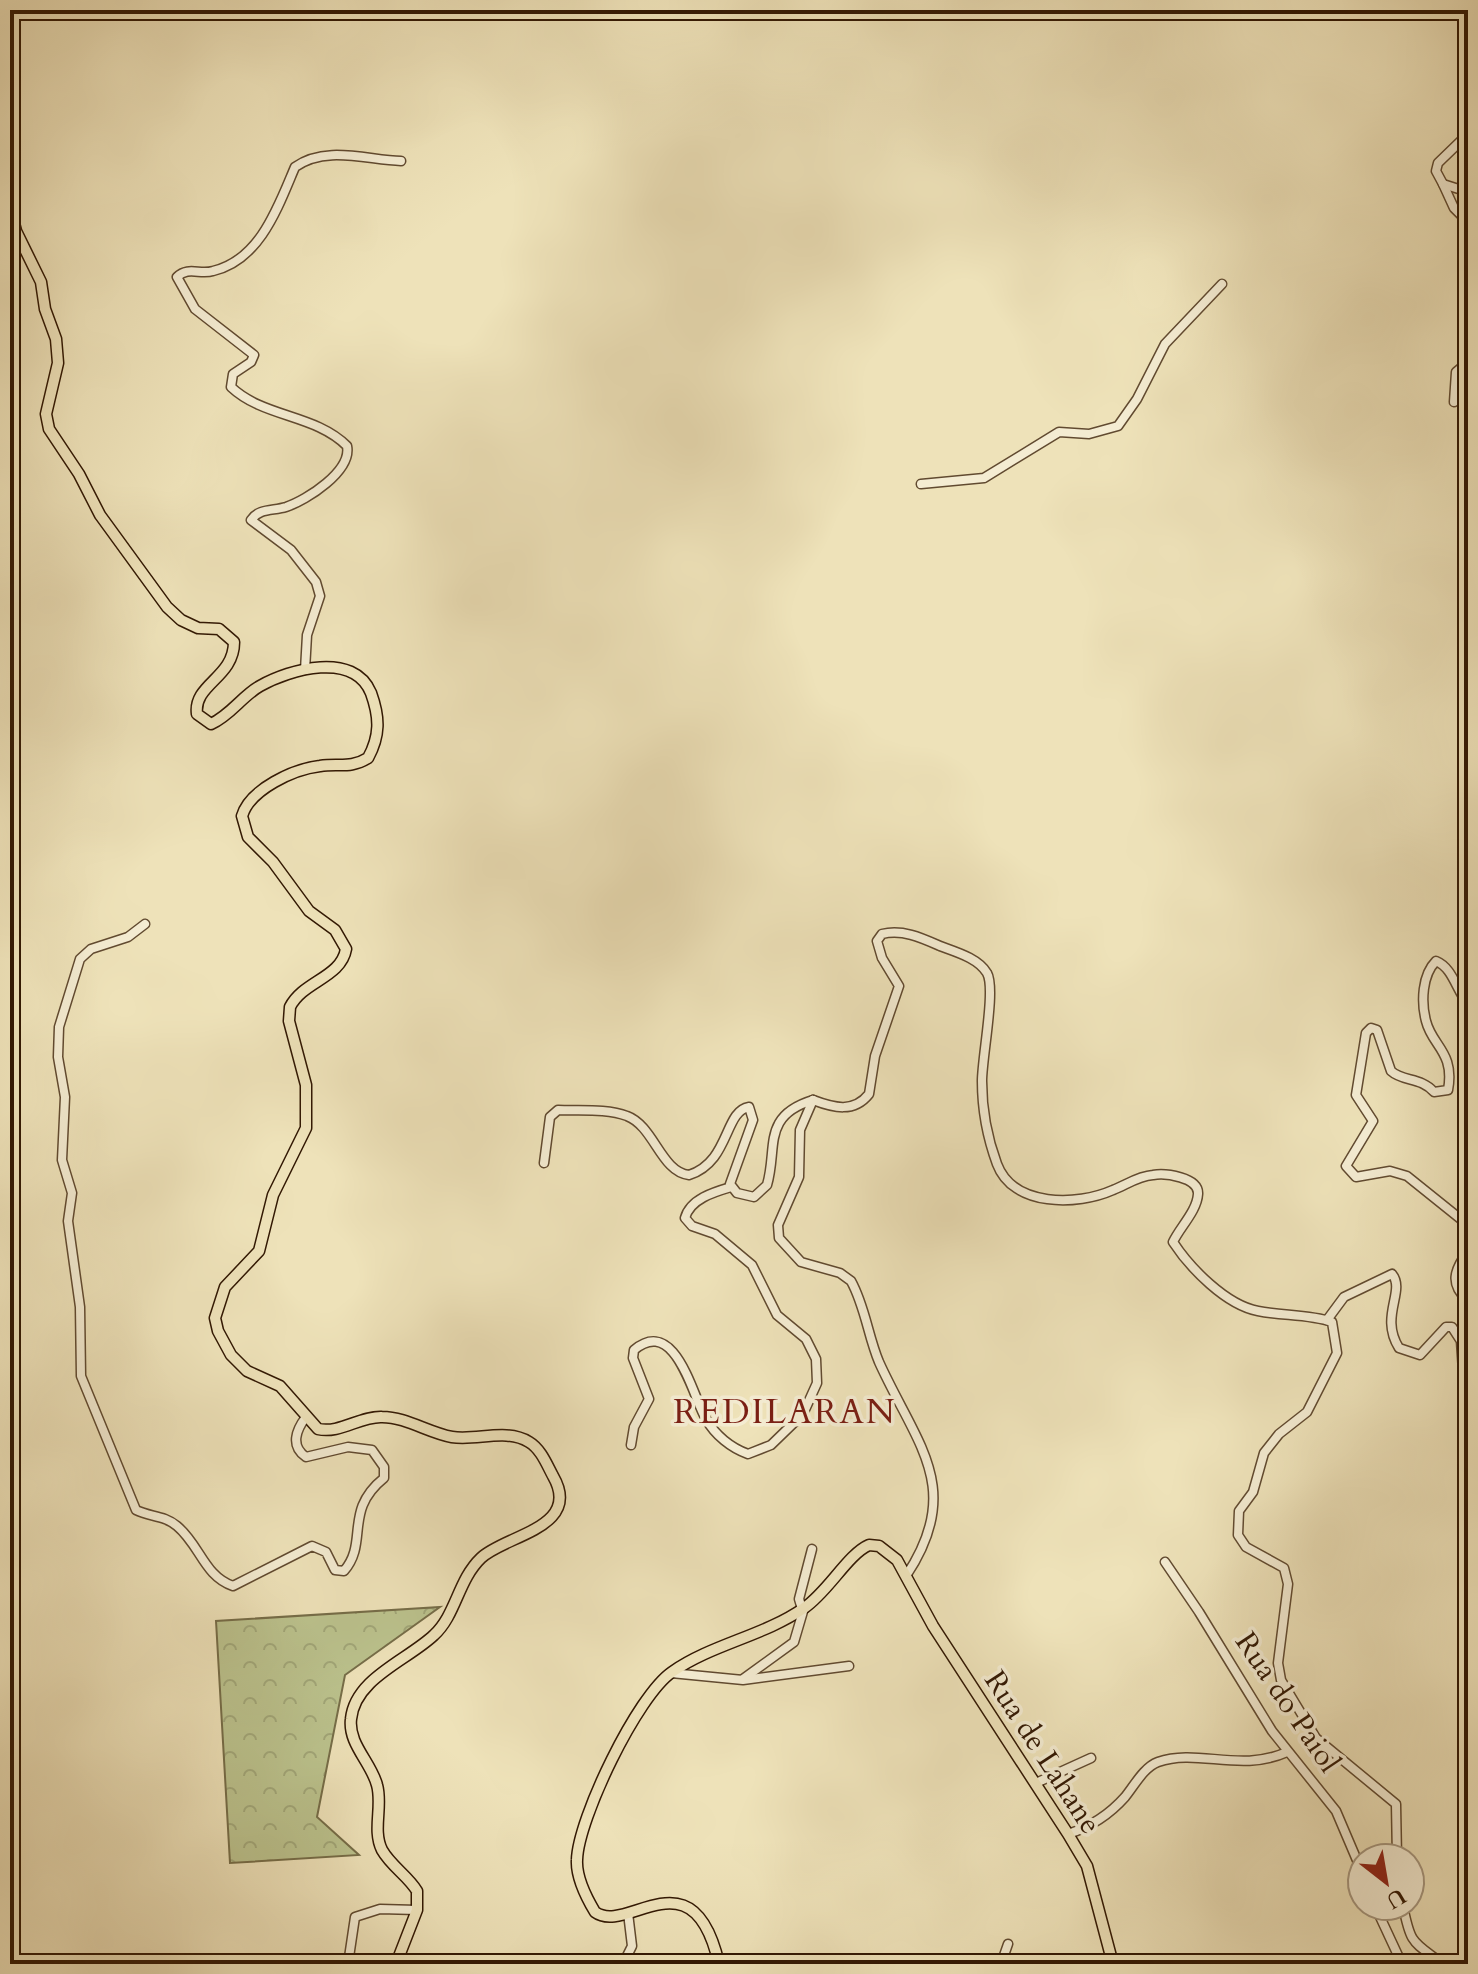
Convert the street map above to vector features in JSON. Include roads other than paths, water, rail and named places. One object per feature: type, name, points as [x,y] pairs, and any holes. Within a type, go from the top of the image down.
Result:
[{"type":"main road","points":[[10,153],[10,172]]},
{"type":"main road","points":[[10,208],[16,231],[41,282],[45,309],[56,339],[58,363],[46,414],[49,429],[79,474],[100,515],[167,607],[181,620],[198,628],[219,629],[234,642],[230,665],[200,696],[196,704],[197,714],[211,724],[223,719],[261,685],[305,670],[346,669],[370,690],[379,731],[368,758],[356,765],[304,769],[256,795],[242,816],[248,837],[273,862],[309,911],[335,930],[346,949],[344,961],[336,970],[319,978],[290,1007],[289,1021],[306,1085],[306,1128],[273,1195],[259,1251],[225,1287],[215,1318],[218,1331],[231,1355],[247,1371],[280,1386],[306,1417],[325,1430],[384,1417],[453,1437],[517,1437],[539,1450],[556,1481],[558,1503],[554,1515],[538,1530],[494,1548],[480,1559],[462,1583],[433,1636],[373,1680],[354,1706],[351,1732],[378,1788],[378,1839],[384,1853],[417,1891],[417,1910],[396,1964]]},
{"type":"main road","name":"Rua de Lahane","points":[[803,1609],[828,1590],[852,1557],[869,1545],[888,1551],[1087,1866],[1113,1964]]},
{"type":"main road","points":[[719,1964],[710,1935],[696,1915],[684,1907],[655,1902],[628,1913],[601,1916],[595,1912],[577,1870],[580,1839],[613,1757],[641,1709],[671,1673],[803,1609]]},
{"type":"street","points":[[1468,134],[1438,163],[1436,171],[1454,208],[1468,222]]},
{"type":"street","points":[[305,670],[307,635],[320,596],[316,582],[291,550],[251,520],[260,512],[287,507],[331,478],[345,462],[347,446],[320,427],[267,410],[231,387],[233,374],[251,362],[254,355],[247,346],[206,320],[183,291],[177,277],[187,271],[209,273],[245,256],[272,218],[295,167],[305,160],[316,156],[356,155],[401,161]]},
{"type":"street","points":[[1443,184],[1468,192]]},
{"type":"street","points":[[921,484],[984,478],[1059,432],[1089,434],[1118,426],[1137,399],[1165,344],[1222,284]]},
{"type":"street","points":[[1454,402],[1456,372],[1468,362]]},
{"type":"street","points":[[145,924],[128,937],[91,949],[80,959],[59,1027],[58,1057],[65,1097],[62,1160],[72,1193],[68,1221],[80,1307],[81,1376],[136,1510],[163,1516],[180,1528],[218,1581],[233,1586],[312,1546],[326,1552],[335,1570],[344,1571],[350,1564],[358,1513],[372,1488],[384,1478],[384,1467],[372,1450],[348,1447],[306,1457],[296,1443],[298,1428],[306,1417]]},
{"type":"street","points":[[731,1187],[745,1197],[761,1193],[769,1181],[770,1145],[785,1116],[800,1104],[813,1100],[835,1109],[851,1107],[869,1094],[875,1056],[899,986],[877,948],[882,934],[911,934],[980,966],[986,972],[992,989],[985,1027],[982,1083],[985,1125],[1001,1175],[1014,1189],[1029,1195],[1083,1200],[1153,1174],[1185,1179],[1195,1184],[1198,1192],[1194,1208],[1173,1242],[1184,1259],[1217,1288],[1254,1311],[1327,1320],[1335,1327],[1337,1353],[1307,1412],[1279,1434],[1264,1453],[1253,1492],[1239,1511],[1236,1525],[1246,1547],[1284,1568],[1288,1584],[1278,1663],[1281,1680],[1316,1738],[1396,1804],[1397,1842]]},
{"type":"street","points":[[1468,1004],[1458,993],[1451,973],[1436,961],[1428,969],[1425,983],[1426,1023],[1445,1055],[1448,1090],[1434,1092],[1413,1078],[1396,1075],[1391,1071],[1377,1030],[1371,1028],[1366,1033],[1356,1095],[1373,1121],[1346,1166],[1356,1177],[1390,1171],[1407,1176],[1468,1225]]},
{"type":"street","points":[[813,1100],[800,1130],[799,1177],[778,1225],[779,1238],[801,1262],[840,1273],[851,1281],[878,1360],[931,1471],[936,1496],[931,1525],[906,1576]]},
{"type":"street","points":[[544,1163],[550,1117],[558,1110],[603,1112],[626,1115],[639,1123],[677,1171],[694,1174],[715,1160],[736,1115],[749,1107],[753,1120],[733,1170],[731,1187]]},
{"type":"street","points":[[631,1445],[634,1427],[649,1399],[633,1358],[634,1350],[640,1345],[662,1345],[677,1355],[708,1422],[727,1442],[748,1454],[763,1450],[787,1432],[813,1394],[818,1367],[806,1339],[777,1315],[752,1265],[715,1234],[692,1226],[685,1218],[688,1209],[709,1193],[731,1187]]},
{"type":"street","points":[[1468,1251],[1454,1276],[1455,1288],[1468,1301]]},
{"type":"street","points":[[1327,1320],[1344,1297],[1392,1274],[1398,1285],[1389,1329],[1399,1348],[1420,1355],[1446,1327],[1452,1327],[1461,1341],[1463,1371],[1468,1368]]},
{"type":"street","points":[[743,1680],[794,1642],[803,1609],[799,1599],[812,1549]]},
{"type":"street","name":"Rua do Paiol","points":[[1165,1562],[1287,1752],[1336,1811],[1349,1842]]},
{"type":"street","points":[[671,1673],[743,1680],[849,1666]]},
{"type":"street","points":[[1068,1834],[1096,1823],[1154,1763],[1174,1759],[1240,1763],[1262,1761],[1287,1752]]},
{"type":"street","points":[[1036,1783],[1091,1758]]},
{"type":"street","points":[[348,1964],[355,1917],[380,1909],[417,1910]]},
{"type":"street","points":[[623,1964],[632,1946],[628,1913]]},
{"type":"street","points":[[1382,1922],[1402,1964]]},
{"type":"street","points":[[1406,1922],[1416,1946],[1443,1964]]},
{"type":"street","points":[[1001,1964],[1008,1944]]},
{"type":"district","name":"REDILARAN","points":[[785,1411]]}]
